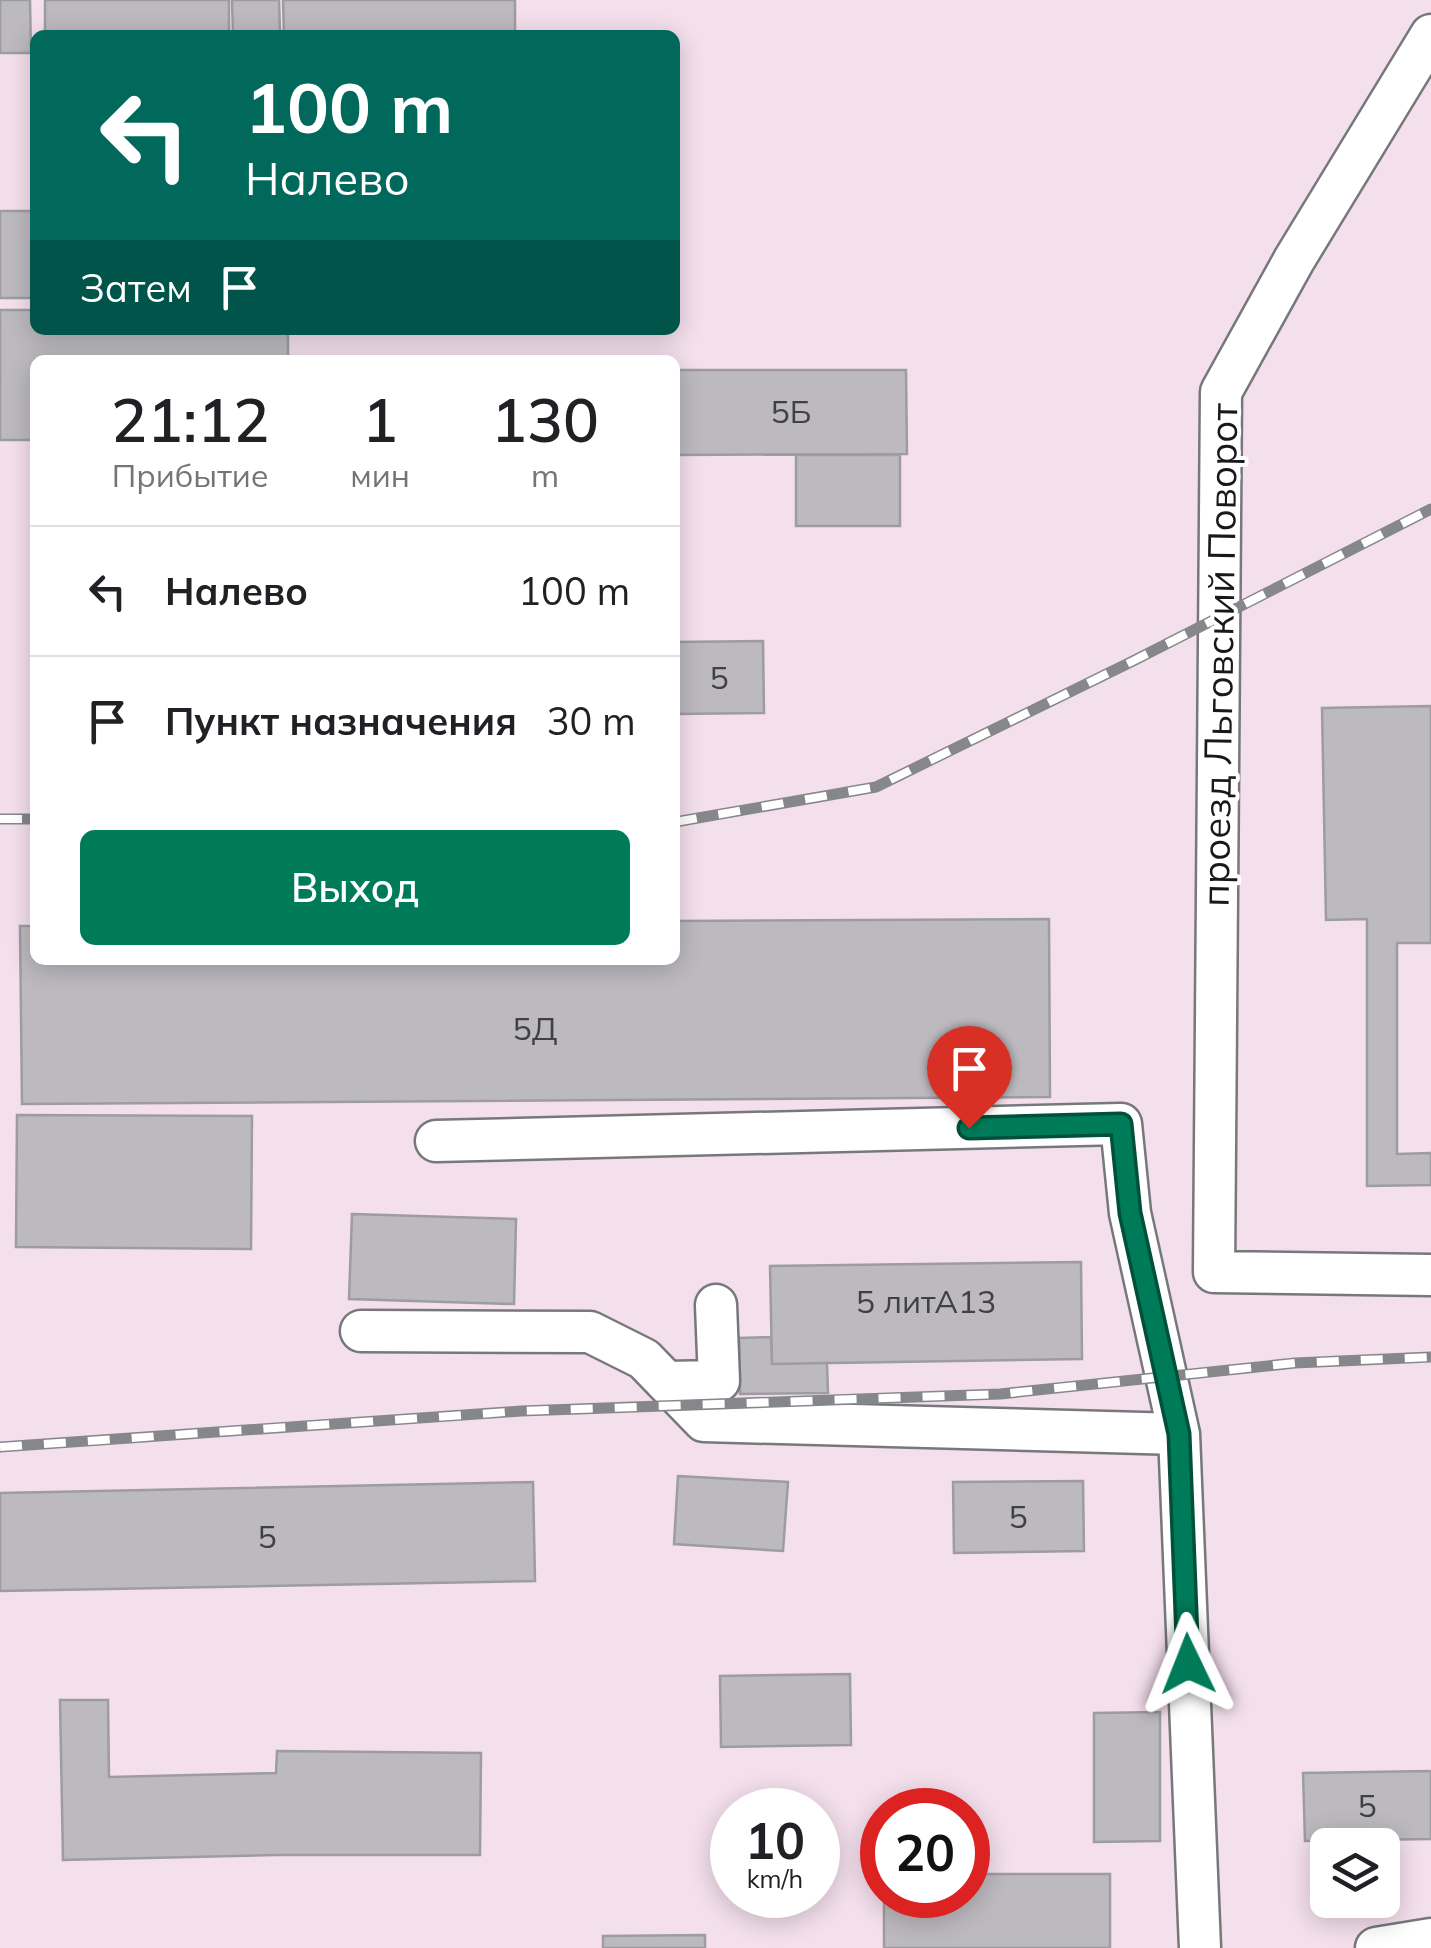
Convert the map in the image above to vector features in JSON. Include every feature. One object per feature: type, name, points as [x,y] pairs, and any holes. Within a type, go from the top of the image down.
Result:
[{"type":"street","name":"проезд Льговский Поворот","points":[[1431,36],[1294,260],[1221,392],[1214,1272],[1431,1275]]},
{"type":"street","points":[[436,1141],[1121,1124],[1130,1213],[1179,1434],[1200,1948]]},
{"type":"street","points":[[666,1382],[719,1381],[716,1305]]},
{"type":"street","points":[[361,1331],[590,1332],[644,1359],[704,1421],[1179,1434]]},
{"type":"street","points":[[1376,1948],[1431,1939]]},
{"type":"shaded area","points":[[0,0],[1431,0],[1431,1948],[0,1948]]},
{"type":"building","points":[[0,0],[30,0],[30,53],[0,53]]},
{"type":"building","points":[[45,0],[229,0],[229,30],[45,30]]},
{"type":"building","points":[[232,0],[279,0],[280,30],[233,30]]},
{"type":"building","points":[[283,0],[515,0],[515,30],[284,30]]},
{"type":"building","points":[[0,211],[30,211],[30,298],[0,298]]},
{"type":"building","points":[[0,310],[30,310],[30,335],[288,335],[288,355],[30,355],[30,440],[0,440]]},
{"type":"building","points":[[680,370],[906,370],[907,454],[680,455]]},
{"type":"building","points":[[796,455],[900,455],[900,526],[796,526]]},
{"type":"building","points":[[763,641],[764,713],[680,714],[680,642]]},
{"type":"building","points":[[1431,706],[1431,943],[1397,943],[1397,1154],[1431,1153],[1431,1185],[1367,1186],[1367,919],[1326,920],[1322,708]]},
{"type":"building","points":[[1049,919],[1050,1097],[22,1104],[20,926],[30,926],[30,965],[680,965],[680,921]]},
{"type":"building","points":[[17,1115],[252,1116],[251,1249],[16,1247]]},
{"type":"building","points":[[352,1214],[516,1219],[514,1304],[349,1299]]},
{"type":"building","points":[[1081,1262],[1082,1359],[772,1364],[770,1266]]},
{"type":"building","points":[[771,1337],[772,1364],[827,1363],[828,1393],[740,1394],[739,1338]]},
{"type":"building","points":[[678,1476],[788,1482],[783,1551],[674,1544]]},
{"type":"building","points":[[1083,1481],[1084,1551],[954,1553],[953,1482]]},
{"type":"building","points":[[533,1482],[535,1581],[0,1591],[0,1493]]},
{"type":"building","points":[[850,1674],[851,1745],[721,1747],[720,1676]]},
{"type":"building","points":[[60,1700],[108,1700],[109,1777],[276,1773],[277,1751],[481,1753],[480,1855],[63,1860]]},
{"type":"building","points":[[1160,1712],[1160,1841],[1094,1842],[1094,1713]]},
{"type":"building","points":[[1431,1771],[1431,1839],[1400,1839],[1400,1828],[1310,1828],[1310,1841],[1305,1841],[1303,1773]]},
{"type":"building","points":[[990,1874],[1110,1874],[1110,1948],[884,1948],[884,1918],[990,1918]]},
{"type":"building","points":[[705,1935],[705,1948],[603,1948],[603,1936]]},
{"type":"railway","points":[[680,821],[876,787],[1431,509]]},
{"type":"railway","points":[[0,819],[30,819]]},
{"type":"railway","points":[[0,1447],[521,1411],[1000,1394],[1295,1363],[1431,1357]]},
{"type":"route","points":[[969,1128],[1121,1124],[1130,1213],[1179,1434],[1188,1664]]}]
